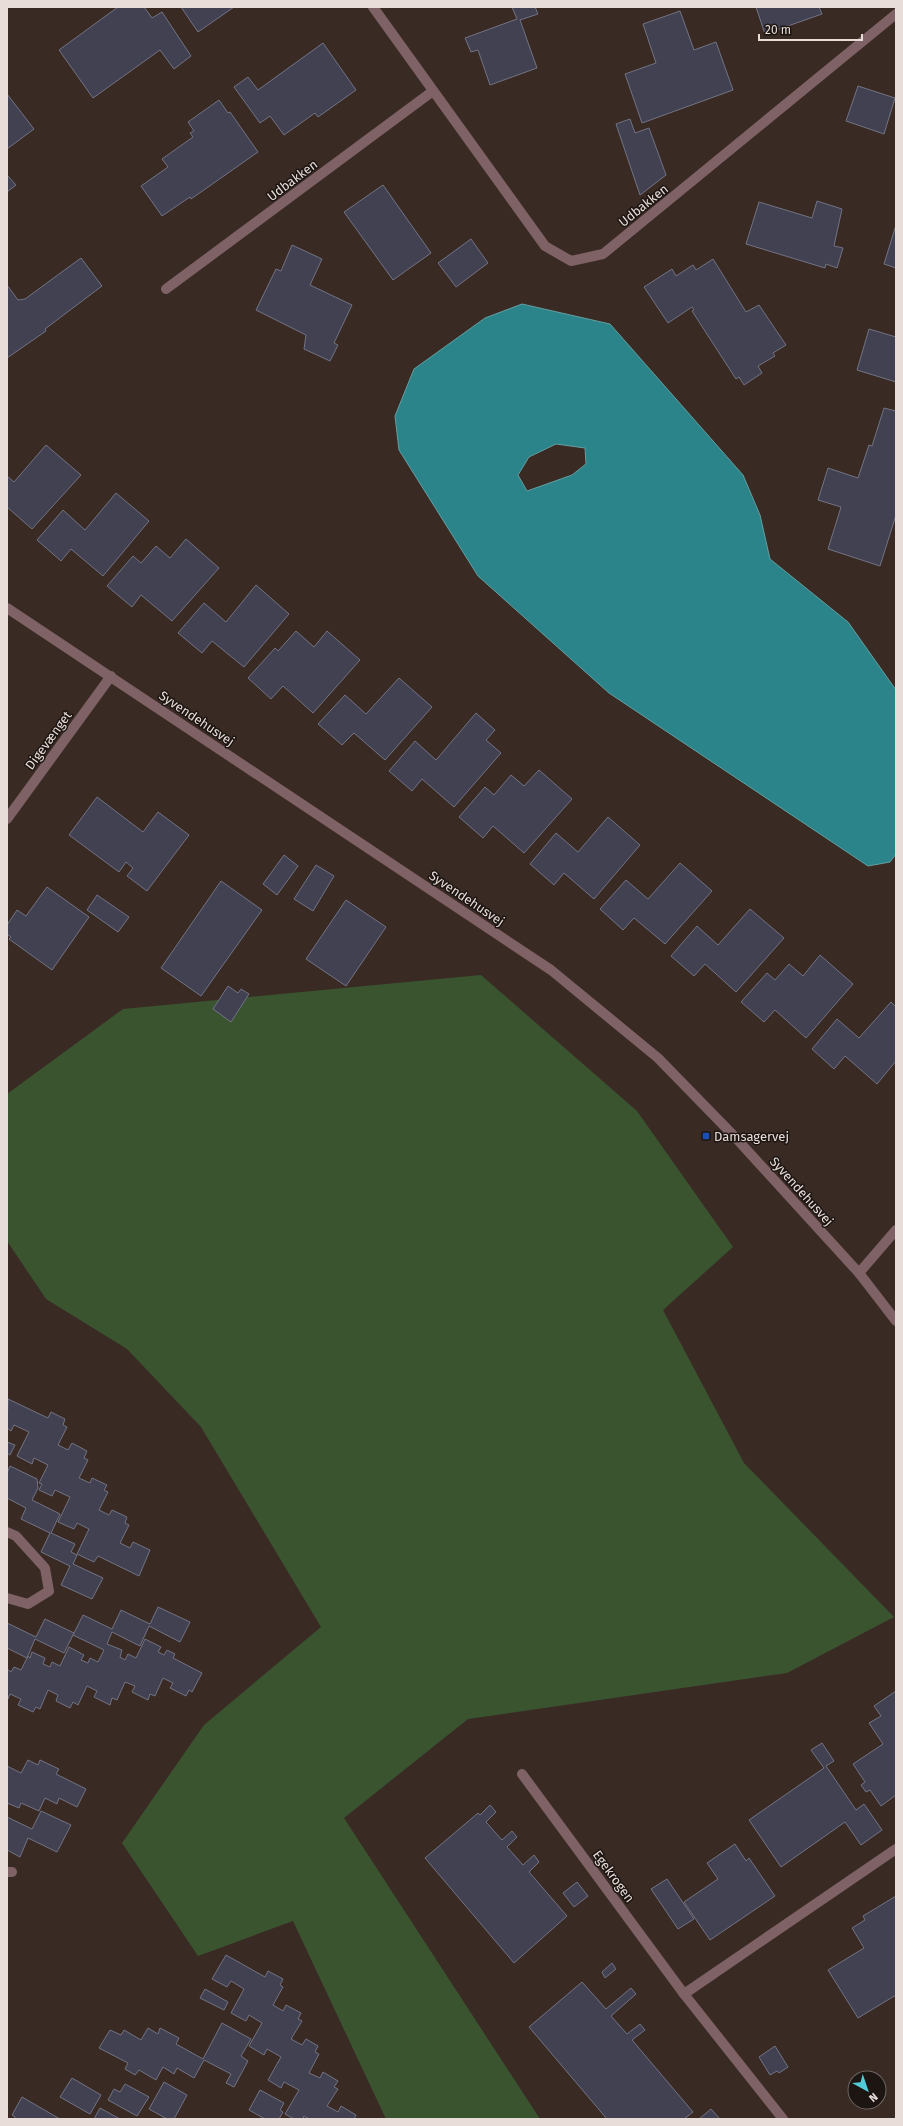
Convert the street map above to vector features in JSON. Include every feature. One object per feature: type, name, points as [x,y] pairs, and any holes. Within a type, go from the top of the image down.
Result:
[{"type":"street","name":"Udbakken","points":[[373,7],[545,246],[571,261],[603,254],[896,14]]},
{"type":"street","name":"Udbakken","points":[[166,289],[433,91]]},
{"type":"street","name":"Syvendehusvej","points":[[7,608],[551,970],[658,1058],[734,1136],[859,1273],[896,1321]]},
{"type":"street","name":"Digevænget","points":[[7,819],[111,676]]},
{"type":"street","points":[[859,1273],[896,1230]]},
{"type":"street","points":[[7,1532],[16,1536],[45,1568],[49,1591],[28,1604],[7,1598]]},
{"type":"street","name":"Egekrogen","points":[[522,1774],[684,1994],[783,2119]]},
{"type":"street","points":[[684,1994],[896,1848]]},
{"type":"green space","points":[[481,975],[637,1111],[733,1247],[663,1310],[744,1463],[894,1617],[787,1673],[468,1719],[344,1818],[540,2119],[386,2119],[293,1921],[198,1956],[122,1843],[204,1725],[321,1627],[201,1427],[127,1349],[46,1299],[7,1241],[7,1094],[123,1009]]},
{"type":"water","points":[[522,304],[610,324],[743,475],[760,515],[770,559],[848,622],[896,690],[896,854],[890,862],[868,866],[609,693],[478,576],[399,450],[395,416],[414,369],[485,318]],"holes":[[[556,444],[585,448],[586,464],[572,475],[527,491],[518,475],[529,457]]]},
{"type":"building","points":[[118,7],[144,7],[152,18],[162,12],[191,56],[174,69],[160,50],[93,98],[59,50]]},
{"type":"building","points":[[181,7],[234,7],[198,32]]},
{"type":"building","points":[[512,7],[535,7],[538,14],[520,20],[537,68],[490,85],[478,50],[471,52],[465,38],[517,19]]},
{"type":"building","points":[[756,7],[819,7],[822,14],[765,34]]},
{"type":"building","points":[[680,11],[694,50],[716,42],[733,90],[642,123],[625,74],[656,63],[643,24]]},
{"type":"building","points":[[323,43],[356,90],[318,117],[315,113],[284,135],[270,116],[260,123],[234,87],[248,77],[258,90]]},
{"type":"building","points":[[858,86],[895,98],[884,134],[846,121]]},
{"type":"building","points":[[7,94],[34,129],[7,149]]},
{"type":"building","points":[[219,100],[228,113],[230,112],[258,152],[191,199],[190,197],[162,216],[141,186],[168,167],[162,159],[193,137],[190,133],[194,131],[188,122]]},
{"type":"building","points":[[630,119],[635,133],[649,128],[666,175],[640,195],[616,124]]},
{"type":"building","points":[[7,175],[16,185],[7,192]]},
{"type":"building","points":[[383,185],[431,253],[393,280],[344,212]]},
{"type":"building","points":[[817,201],[842,209],[834,246],[843,248],[837,268],[826,264],[825,268],[746,244],[759,202],[812,218]]},
{"type":"building","points":[[896,225],[896,268],[884,264]]},
{"type":"building","points":[[471,239],[488,263],[456,287],[438,263]]},
{"type":"building","points":[[292,245],[322,259],[310,285],[352,305],[334,343],[338,345],[330,361],[304,349],[306,335],[256,310],[276,269],[281,271]]},
{"type":"building","points":[[81,258],[102,286],[45,329],[46,331],[7,358],[7,285],[18,300],[25,299]]},
{"type":"building","points":[[713,259],[746,312],[759,305],[786,345],[773,353],[775,356],[758,366],[762,373],[744,385],[739,377],[736,379],[692,311],[694,310],[692,307],[668,323],[644,287],[672,269],[676,276],[693,265],[696,270]]},
{"type":"building","points":[[869,329],[896,337],[896,382],[857,370]]},
{"type":"building","points":[[884,408],[896,411],[896,515],[880,566],[828,549],[841,507],[818,500],[828,468],[858,478],[869,445],[872,446]]},
{"type":"building","points":[[46,445],[81,475],[32,529],[7,507],[7,476],[14,482]]},
{"type":"building","points":[[116,493],[149,521],[103,576],[71,549],[61,561],[37,540],[63,510],[85,530]]},
{"type":"building","points":[[186,539],[219,568],[172,621],[141,595],[132,607],[107,586],[133,556],[141,563],[156,546],[170,558]]},
{"type":"building","points":[[256,585],[289,614],[244,667],[212,641],[202,653],[178,633],[204,603],[226,622]]},
{"type":"building","points":[[296,631],[314,647],[327,631],[360,660],[313,713],[283,686],[271,699],[248,678],[275,648],[278,651]]},
{"type":"building","points":[[399,678],[432,707],[385,760],[354,733],[342,745],[318,724],[345,695],[366,714]]},
{"type":"building","points":[[476,713],[495,730],[486,740],[501,753],[454,807],[422,779],[412,791],[389,771],[415,741],[436,760]]},
{"type":"building","points":[[539,770],[572,799],[524,853],[493,826],[483,838],[459,817],[485,787],[494,795],[511,775],[524,786]]},
{"type":"building","points":[[97,797],[143,832],[158,812],[189,835],[147,891],[127,876],[133,868],[126,862],[119,872],[69,835]]},
{"type":"building","points":[[608,817],[640,845],[594,899],[564,873],[554,885],[530,864],[556,833],[578,852]]},
{"type":"building","points":[[284,855],[298,866],[277,895],[263,884]]},
{"type":"building","points":[[680,863],[712,891],[665,944],[634,918],[623,930],[600,909],[626,880],[648,899]]},
{"type":"building","points":[[316,865],[334,876],[313,911],[294,899]]},
{"type":"building","points":[[221,881],[262,910],[201,996],[161,968]]},
{"type":"building","points":[[47,887],[89,917],[52,970],[9,939],[11,937],[7,934],[7,925],[17,910],[26,916]]},
{"type":"building","points":[[97,895],[129,917],[118,932],[87,910]]},
{"type":"building","points":[[346,900],[386,927],[346,986],[306,959]]},
{"type":"building","points":[[750,909],[784,938],[736,992],[705,964],[694,976],[671,956],[697,926],[718,945]]},
{"type":"building","points":[[820,955],[853,984],[806,1038],[775,1010],[764,1022],[741,1002],[767,973],[775,980],[789,964],[803,976]]},
{"type":"building","points":[[228,986],[238,993],[241,989],[249,994],[231,1022],[213,1009]]},
{"type":"building","points":[[891,1002],[896,1007],[896,1061],[877,1084],[845,1056],[834,1069],[812,1049],[837,1019],[859,1038]]},
{"type":"building","points":[[8,1399],[48,1418],[51,1412],[65,1419],[63,1425],[67,1427],[58,1445],[68,1450],[72,1443],[87,1451],[84,1458],[88,1460],[79,1478],[90,1483],[92,1478],[107,1485],[104,1490],[108,1492],[99,1510],[109,1515],[112,1510],[127,1517],[125,1523],[129,1525],[120,1543],[130,1548],[133,1542],[150,1550],[139,1576],[98,1556],[94,1562],[77,1554],[89,1529],[77,1523],[74,1529],[58,1522],[70,1497],[55,1490],[52,1496],[39,1490],[42,1484],[39,1483],[48,1465],[34,1458],[32,1464],[17,1456],[29,1432],[14,1425],[11,1431],[7,1428]]},
{"type":"building","points":[[7,1442],[15,1445],[10,1455],[7,1453]]},
{"type":"building","points":[[10,1466],[37,1479],[38,1488],[32,1500],[60,1514],[51,1533],[75,1544],[71,1552],[77,1555],[73,1564],[103,1578],[92,1599],[61,1585],[70,1566],[41,1552],[50,1533],[21,1519],[26,1508],[7,1498],[7,1473]]},
{"type":"building","points":[[158,1607],[190,1622],[180,1642],[149,1626],[140,1646],[112,1632],[107,1644],[122,1650],[120,1657],[125,1660],[128,1654],[136,1658],[145,1639],[161,1647],[158,1652],[164,1655],[167,1650],[175,1654],[173,1658],[202,1673],[192,1692],[189,1690],[186,1696],[170,1688],[173,1683],[163,1678],[155,1696],[150,1694],[148,1700],[132,1692],[135,1686],[125,1682],[117,1700],[112,1698],[110,1705],[94,1697],[97,1691],[87,1686],[78,1705],[73,1702],[70,1708],[56,1701],[58,1695],[48,1690],[40,1709],[36,1707],[33,1712],[18,1705],[21,1699],[10,1694],[7,1701],[7,1669],[11,1672],[14,1667],[21,1670],[28,1656],[30,1658],[32,1652],[45,1658],[43,1664],[50,1667],[52,1662],[60,1666],[69,1647],[84,1655],[81,1660],[88,1663],[90,1658],[98,1662],[104,1650],[73,1635],[83,1615],[112,1629],[121,1610],[150,1624]]},
{"type":"building","points":[[45,1619],[74,1633],[64,1653],[35,1639],[27,1658],[7,1648],[7,1623],[36,1637]]},
{"type":"building","points":[[896,1691],[896,1795],[881,1806],[870,1790],[866,1792],[861,1785],[865,1782],[853,1764],[883,1744],[869,1723],[881,1716],[874,1706]]},
{"type":"building","points":[[822,1743],[834,1761],[826,1766],[856,1810],[864,1804],[882,1830],[861,1845],[845,1822],[781,1867],[749,1820],[824,1768],[811,1750]]},
{"type":"building","points":[[28,1760],[38,1765],[40,1760],[59,1769],[56,1774],[86,1789],[77,1807],[59,1798],[57,1804],[45,1798],[39,1811],[21,1803],[19,1808],[7,1803],[7,1766],[21,1773]]},
{"type":"building","points":[[490,1805],[496,1812],[486,1822],[502,1840],[512,1831],[517,1837],[507,1847],[523,1865],[534,1855],[539,1862],[529,1872],[567,1916],[514,1963],[425,1858],[478,1813],[480,1815]]},
{"type":"building","points":[[41,1811],[71,1825],[57,1852],[28,1838],[20,1857],[7,1850],[7,1817],[32,1829]]},
{"type":"building","points":[[735,1844],[746,1861],[749,1858],[775,1896],[710,1940],[684,1902],[718,1879],[707,1863]]},
{"type":"building","points":[[667,1879],[694,1919],[678,1929],[651,1889]]},
{"type":"building","points":[[577,1882],[588,1896],[574,1907],[563,1893]]},
{"type":"building","points":[[896,1896],[896,1995],[858,2018],[828,1970],[864,1948],[852,1928],[865,1920],[863,1916]]},
{"type":"building","points":[[226,1955],[265,1977],[268,1971],[283,1979],[280,1985],[283,1987],[273,2005],[283,2011],[286,2005],[301,2013],[298,2019],[302,2021],[291,2039],[302,2045],[306,2039],[318,2046],[315,2052],[319,2054],[309,2073],[320,2078],[323,2072],[338,2081],[334,2087],[338,2089],[327,2106],[338,2112],[341,2106],[356,2115],[354,2119],[309,2119],[304,2116],[303,2119],[294,2119],[285,2114],[299,2090],[284,2082],[281,2088],[268,2080],[281,2057],[267,2049],[264,2055],[249,2046],[262,2023],[249,2015],[246,2021],[231,2013],[244,1989],[231,1981],[227,1987],[212,1979]]},
{"type":"building","points":[[612,1963],[616,1969],[605,1978],[602,1972]]},
{"type":"building","points":[[582,1982],[606,2009],[631,1988],[636,1994],[611,2016],[627,2034],[640,2024],[645,2030],[632,2040],[693,2112],[684,2119],[607,2119],[529,2027]]},
{"type":"building","points":[[205,1989],[228,2002],[224,2010],[200,1998]]},
{"type":"building","points":[[222,2023],[251,2039],[241,2056],[248,2061],[234,2087],[226,2083],[231,2074],[204,2060],[194,2078],[177,2068],[174,2074],[163,2067],[156,2080],[139,2070],[135,2075],[125,2069],[128,2063],[99,2048],[110,2030],[121,2035],[124,2030],[141,2040],[148,2028],[158,2034],[160,2028],[179,2038],[176,2044],[203,2059]]},
{"type":"building","points":[[775,2046],[788,2067],[779,2073],[777,2071],[770,2075],[759,2057]]},
{"type":"building","points":[[72,2078],[101,2095],[90,2114],[60,2097]]},
{"type":"building","points":[[164,2082],[187,2095],[174,2119],[167,2119],[149,2109]]},
{"type":"building","points":[[125,2084],[149,2097],[137,2116],[108,2100],[114,2089],[120,2092]]},
{"type":"building","points":[[260,2090],[284,2103],[280,2110],[283,2112],[279,2119],[265,2119],[249,2110]]},
{"type":"building","points":[[22,2097],[60,2119],[14,2119],[15,2117],[12,2115]]},
{"type":"building","points":[[100,2108],[120,2119],[94,2119]]},
{"type":"building","points":[[711,2109],[720,2119],[699,2119]]},
{"type":"place","name":"Damsagervej","points":[[706,1136]]}]
